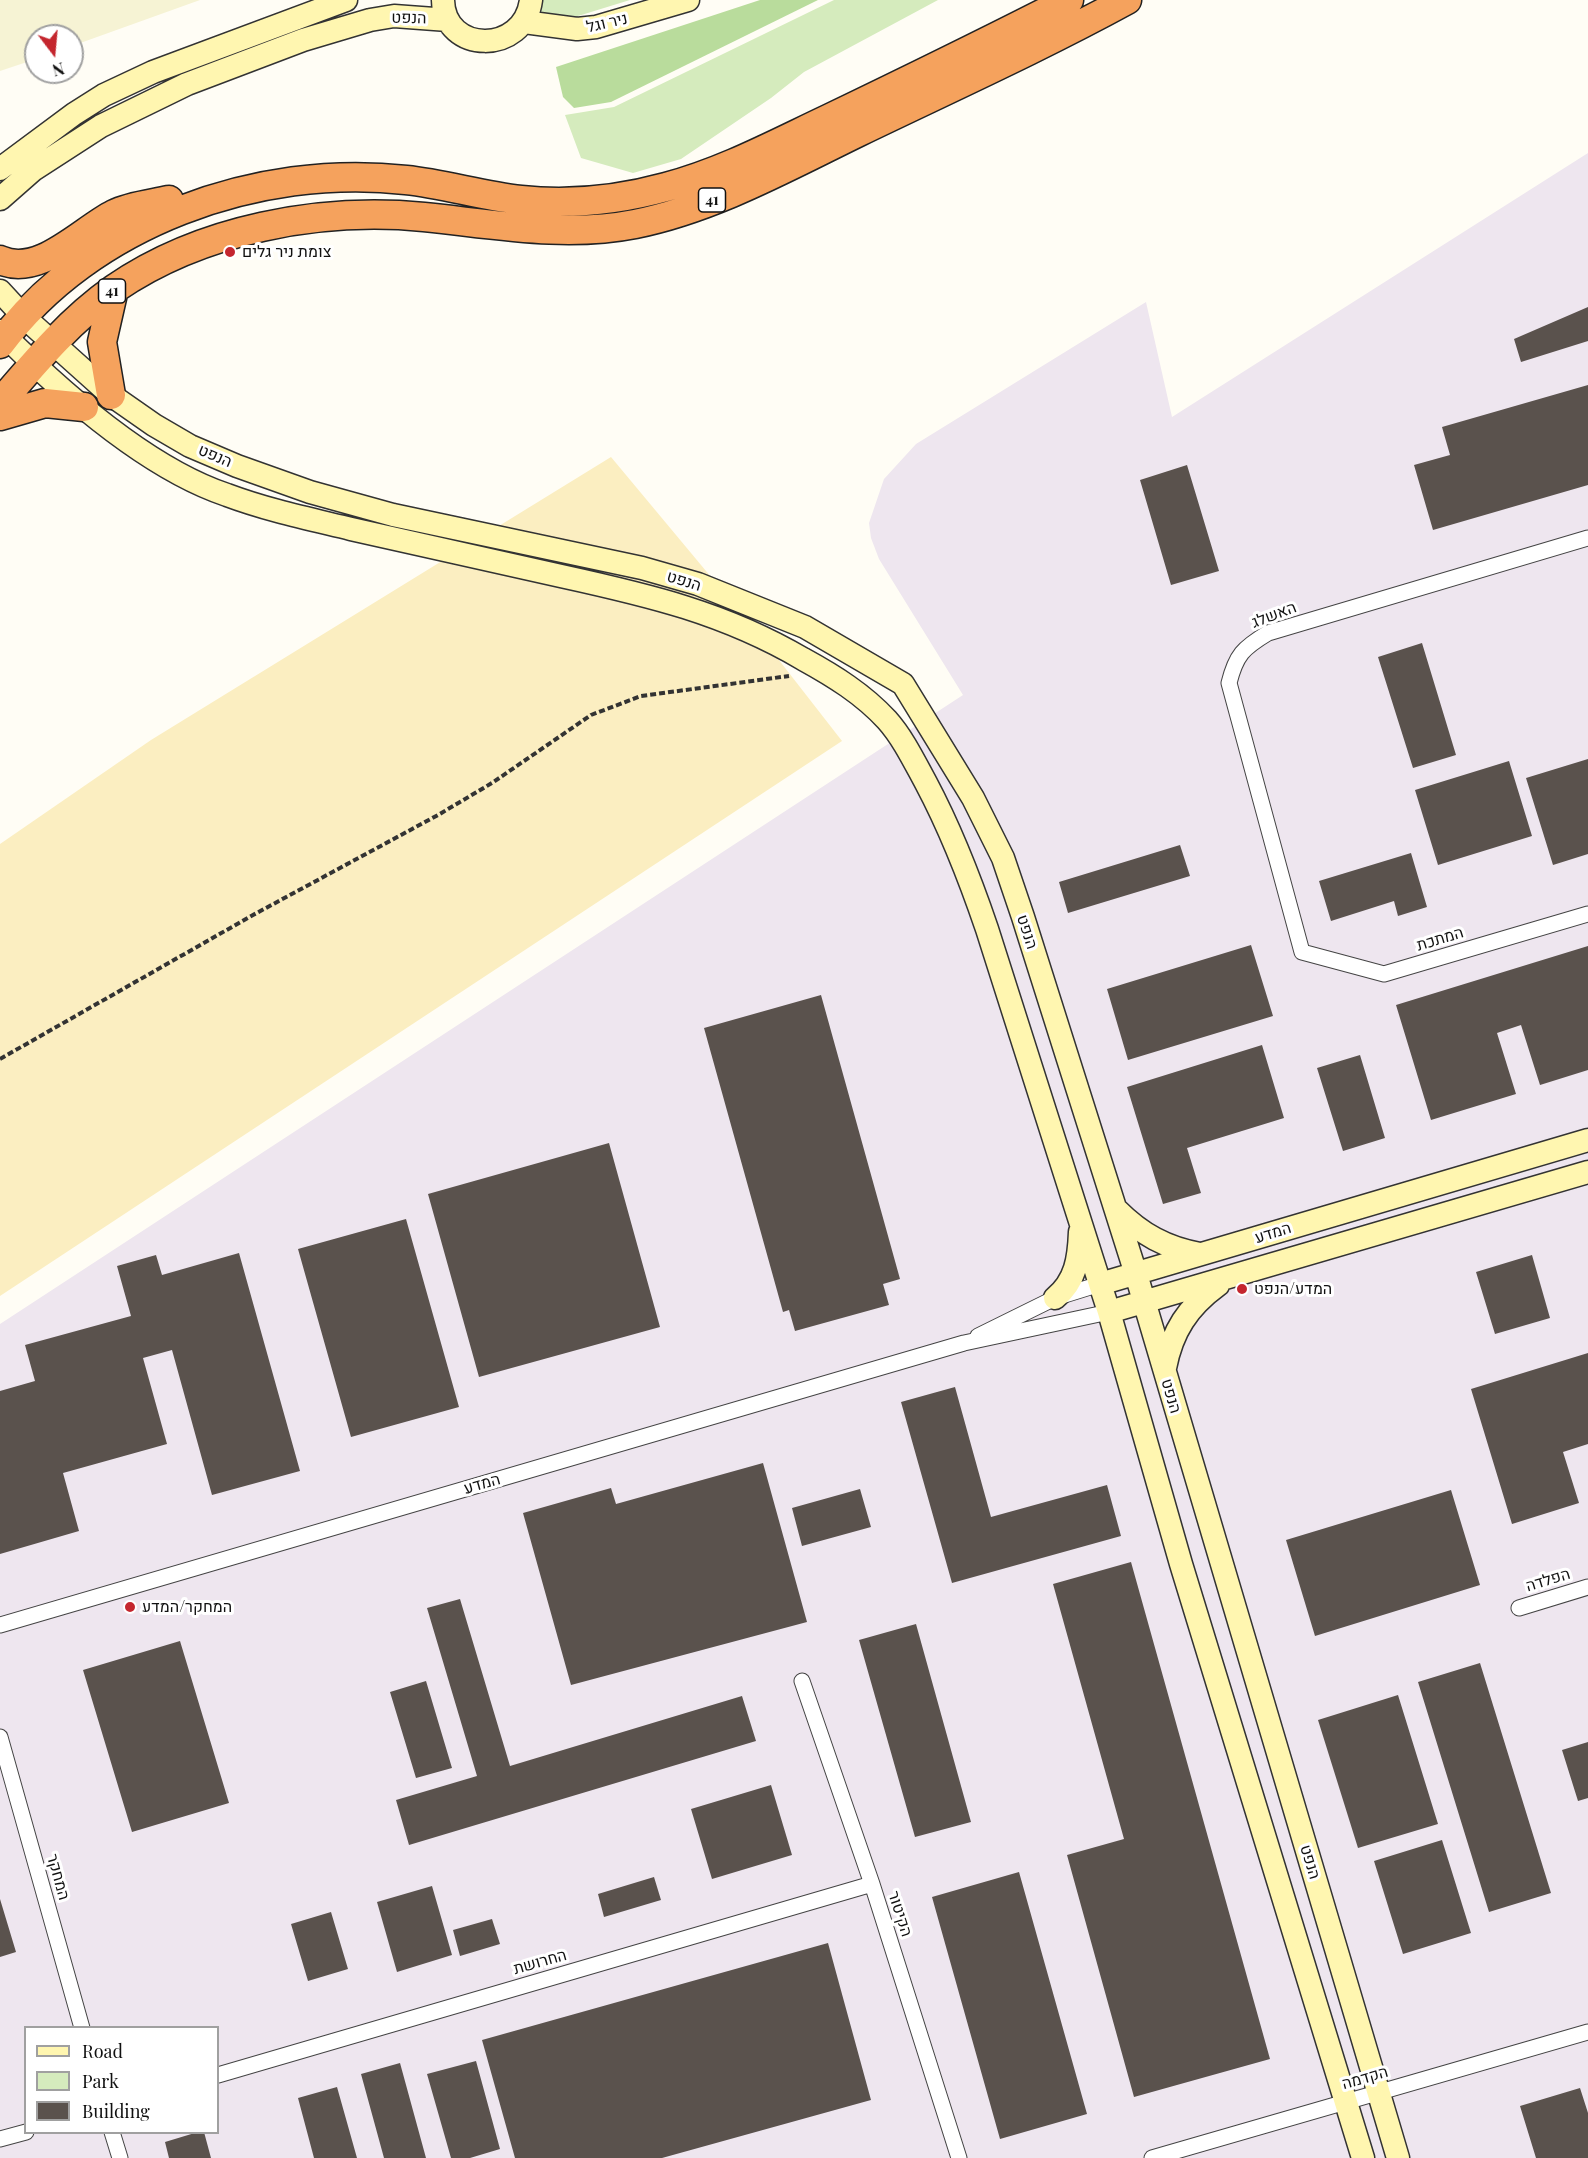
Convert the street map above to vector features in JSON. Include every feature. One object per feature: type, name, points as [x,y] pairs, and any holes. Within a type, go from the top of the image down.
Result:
[{"type":"highway","name":"41","points":[[8,332],[80,264],[109,245],[178,210],[225,196],[294,182],[349,179],[405,180],[521,200],[570,202],[607,200],[667,187],[724,168],[966,53],[1069,0]]},
{"type":"highway","name":"41","points":[[0,403],[44,352],[114,289],[178,255],[256,229],[343,216],[413,217],[537,229],[585,229],[632,224],[673,214],[740,189],[995,67],[1127,0]]},
{"type":"highway","points":[[0,260],[18,263],[35,262],[115,213],[170,199],[225,196]]},
{"type":"highway","points":[[111,394],[102,342],[114,289]]},
{"type":"highway","points":[[0,416],[45,403],[84,407]]},
{"type":"street","points":[[0,169],[74,114],[114,91],[153,72],[346,0]]},
{"type":"street","points":[[446,10],[465,35],[486,42],[501,40],[514,33],[524,22],[531,0]]},
{"type":"street","name":"ניר וגל","points":[[524,22],[577,29],[596,27],[688,0]]},
{"type":"street","name":"הנפט","points":[[0,199],[33,170],[101,126],[177,89],[303,39],[368,10],[394,16],[446,10]]},
{"type":"street","name":"הנפט","points":[[0,291],[8,332],[44,352],[111,394],[154,425],[190,446],[237,466],[310,492],[393,515],[642,568],[698,584],[805,627],[903,684],[974,798],[1003,858],[1145,1302],[1398,2158]]},
{"type":"street","name":"הנפט","points":[[44,352],[84,407],[134,446],[174,471],[225,495],[292,515],[632,591],[692,607],[751,632],[826,672],[860,693],[889,722],[911,754],[943,815],[968,872],[984,920],[1109,1312],[1181,1564],[1364,2158]]},
{"type":"street","name":"האשלג","points":[[1302,952],[1229,683],[1234,665],[1245,647],[1268,633],[1588,538]]},
{"type":"street","name":"המתכת","points":[[1302,952],[1384,974],[1588,914]]},
{"type":"street","name":"המדע","points":[[964,1342],[1055,1298],[1588,1140]]},
{"type":"street","name":"המדע","points":[[0,1625],[964,1342],[1109,1312],[1588,1172]]},
{"type":"street","points":[[1115,1208],[1136,1228],[1155,1240],[1201,1255]]},
{"type":"street","points":[[1055,1298],[1064,1290],[1076,1268],[1080,1222]]},
{"type":"street","points":[[1165,1372],[1172,1337],[1180,1322],[1203,1297],[1225,1279]]},
{"type":"street","name":"הפלדה","points":[[1519,1608],[1588,1587]]},
{"type":"street","name":"הקיטור","points":[[802,1682],[872,1884],[959,2158]]},
{"type":"street","name":"המחקר","points":[[0,1737],[81,2026]]},
{"type":"street","name":"החרושת","points":[[219,2075],[872,1884]]},
{"type":"street","name":"הקדמה","points":[[1152,2158],[1588,2032]]},
{"type":"street","points":[[0,2139],[24,2133]]},
{"type":"street","points":[[112,2134],[120,2158]]},
{"type":"path","points":[[0,1059],[253,915],[438,815],[492,783],[591,715],[641,696],[826,672]]},
{"type":"shaded area","points":[[0,0],[200,0],[84,42],[84,24],[24,24],[24,63],[0,71]]},
{"type":"shaded area","points":[[1588,153],[1588,2158],[0,2158],[0,1324],[963,695],[879,559],[871,538],[869,523],[884,479],[916,444],[1146,302],[1172,417]]},
{"type":"green space","points":[[533,0],[630,0],[539,28]]},
{"type":"green space","points":[[760,0],[818,0],[611,102],[574,108],[563,97],[556,67]]},
{"type":"green space","points":[[834,0],[938,0],[804,72],[771,98],[681,159],[633,173],[581,158],[565,115],[614,107]]},
{"type":"sand","points":[[611,457],[761,637],[842,741],[0,1296],[0,844],[151,740]]},
{"type":"building","points":[[1588,307],[1588,341],[1521,362],[1514,339]]},
{"type":"building","points":[[1588,385],[1588,485],[1433,530],[1414,465],[1450,455],[1442,427]]},
{"type":"building","points":[[1187,465],[1219,571],[1171,585],[1140,480]]},
{"type":"building","points":[[1422,643],[1456,755],[1413,768],[1378,657]]},
{"type":"building","points":[[1588,759],[1588,854],[1553,865],[1526,778]]},
{"type":"building","points":[[1509,761],[1532,836],[1438,865],[1415,790]]},
{"type":"building","points":[[1180,845],[1190,876],[1068,913],[1059,882]]},
{"type":"building","points":[[1411,853],[1427,907],[1398,916],[1394,901],[1331,921],[1319,881]]},
{"type":"building","points":[[1251,945],[1273,1016],[1128,1060],[1107,989]]},
{"type":"building","points":[[1588,946],[1588,1070],[1540,1085],[1521,1025],[1497,1033],[1516,1094],[1431,1120],[1396,1005]]},
{"type":"building","points":[[821,995],[900,1279],[883,1284],[889,1305],[795,1331],[789,1310],[783,1312],[704,1028]]},
{"type":"building","points":[[1262,1045],[1284,1118],[1187,1148],[1201,1193],[1163,1204],[1127,1087]]},
{"type":"building","points":[[1360,1055],[1385,1138],[1343,1151],[1317,1068]]},
{"type":"building","points":[[609,1143],[660,1327],[479,1377],[428,1194]]},
{"type":"building","points":[[406,1219],[459,1407],[351,1437],[298,1249]]},
{"type":"building","points":[[239,1253],[300,1471],[212,1495],[172,1350],[143,1358],[167,1444],[63,1473],[79,1531],[0,1554],[0,1391],[35,1381],[25,1345],[131,1316],[117,1266],[156,1255],[162,1275]]},
{"type":"building","points":[[1532,1255],[1550,1318],[1495,1334],[1476,1272]]},
{"type":"building","points":[[1588,1353],[1588,1444],[1563,1452],[1579,1503],[1512,1524],[1471,1389]]},
{"type":"building","points":[[955,1387],[991,1517],[1107,1485],[1121,1536],[952,1583],[901,1402]]},
{"type":"building","points":[[763,1463],[807,1622],[571,1685],[523,1513],[611,1488],[616,1504]]},
{"type":"building","points":[[860,1489],[871,1527],[802,1546],[792,1508]]},
{"type":"building","points":[[1451,1490],[1480,1585],[1315,1636],[1286,1540]]},
{"type":"building","points":[[1131,1562],[1270,2059],[1134,2097],[1067,1855],[1124,1839],[1053,1584]]},
{"type":"building","points":[[460,1599],[510,1766],[742,1696],[756,1741],[409,1845],[396,1800],[477,1776],[427,1608]]},
{"type":"building","points":[[916,1624],[971,1822],[915,1837],[859,1640]]},
{"type":"building","points":[[180,1641],[229,1803],[132,1832],[83,1670]]},
{"type":"building","points":[[1480,1663],[1551,1893],[1489,1912],[1418,1682]]},
{"type":"building","points":[[426,1681],[452,1768],[416,1778],[390,1692]]},
{"type":"building","points":[[1398,1695],[1438,1824],[1358,1848],[1318,1720]]},
{"type":"building","points":[[1588,1742],[1588,1798],[1578,1801],[1562,1750]]},
{"type":"building","points":[[771,1785],[792,1855],[712,1879],[691,1809]]},
{"type":"building","points":[[1442,1840],[1471,1933],[1403,1954],[1374,1861]]},
{"type":"building","points":[[1019,1872],[1087,2114],[1000,2139],[932,1897]]},
{"type":"building","points":[[654,1877],[661,1900],[604,1917],[598,1894]]},
{"type":"building","points":[[432,1886],[452,1955],[397,1972],[377,1902]]},
{"type":"building","points":[[0,1899],[16,1952],[0,1957]]},
{"type":"building","points":[[331,1912],[348,1969],[308,1981],[291,1924]]},
{"type":"building","points":[[492,1919],[500,1944],[460,1956],[453,1930]]},
{"type":"building","points":[[828,1943],[871,2100],[662,2158],[515,2158],[482,2040]]},
{"type":"building","points":[[476,2061],[500,2149],[470,2158],[451,2158],[427,2074]]},
{"type":"building","points":[[400,2063],[426,2158],[384,2158],[361,2074]]},
{"type":"building","points":[[337,2087],[357,2158],[314,2158],[298,2098]]},
{"type":"building","points":[[1580,2088],[1588,2113],[1588,2158],[1536,2158],[1520,2106]]},
{"type":"building","points":[[191,2134],[205,2134],[211,2158],[169,2158],[165,2142]]},
{"type":"place","name":"צומת ניר גלים","points":[[230,252]]},
{"type":"place","name":"המדע/הנפט","points":[[1242,1289]]},
{"type":"place","name":"המחקר/המדע","points":[[130,1607]]}]
